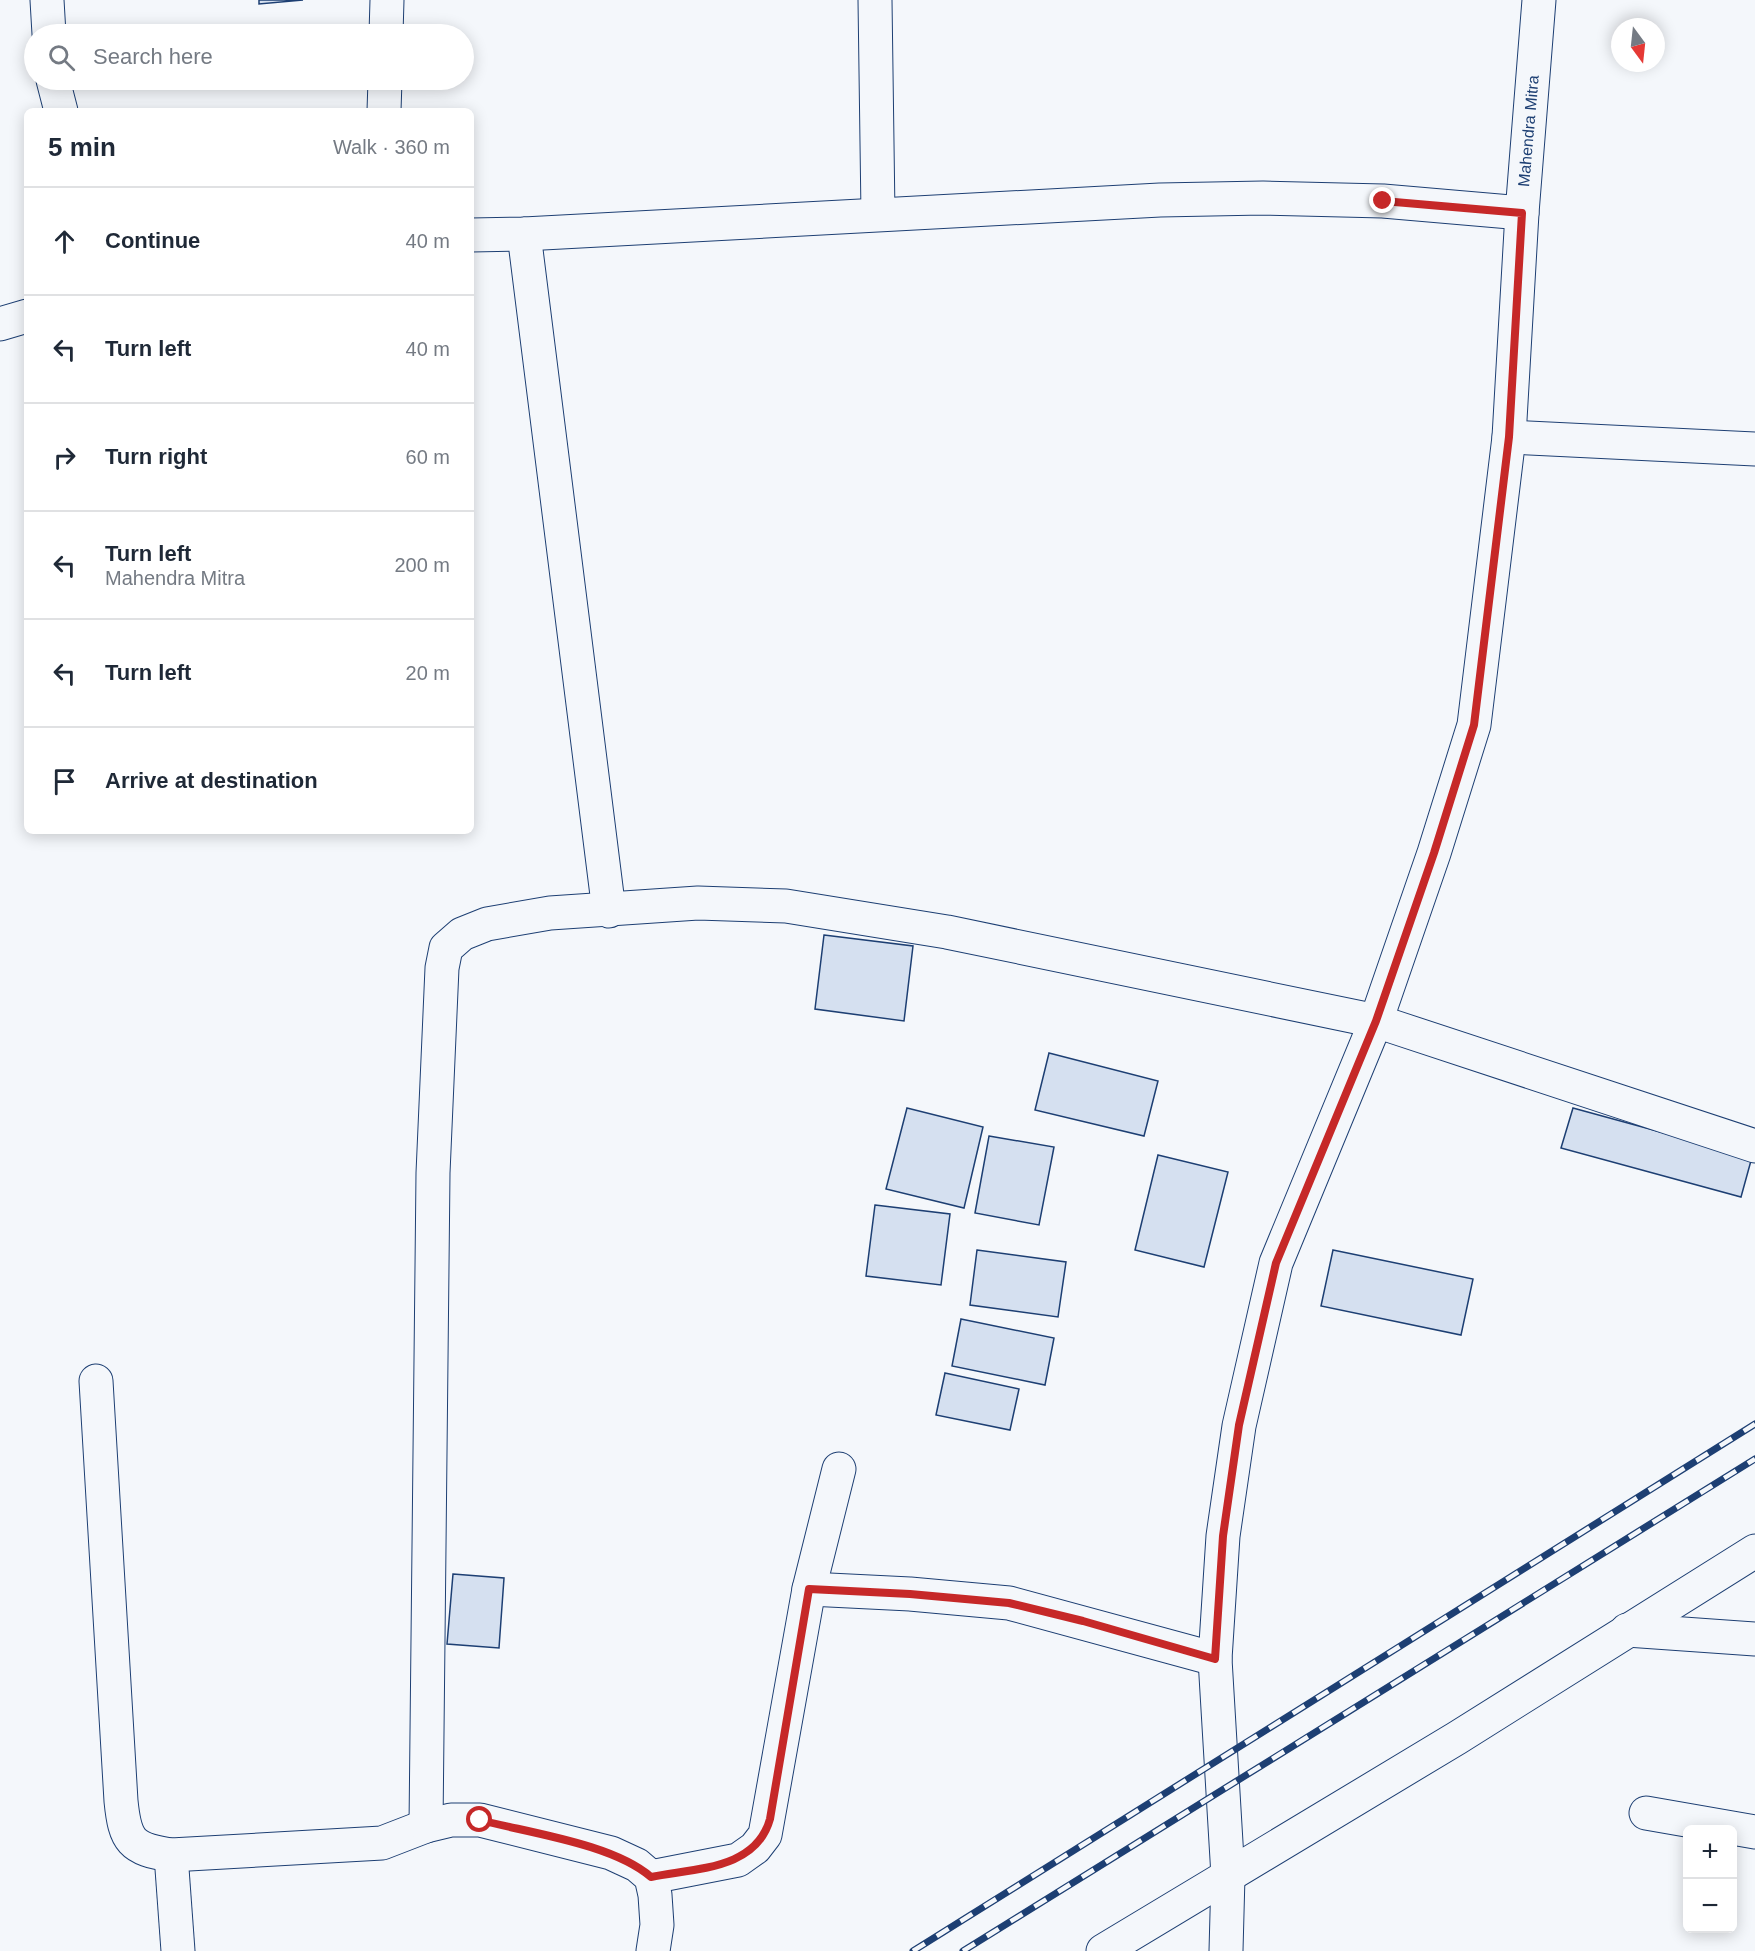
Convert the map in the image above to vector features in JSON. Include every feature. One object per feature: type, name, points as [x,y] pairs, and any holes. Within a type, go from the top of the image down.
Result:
[{"type":"street","points":[[47,0],[48,24]]},
{"type":"street","points":[[386,24],[387,0]]},
{"type":"street","points":[[875,0],[878,214]]},
{"type":"street","name":"Mahendra Mitra","points":[[1226,1951],[1228,1876],[1215,1659],[1223,1536],[1239,1425],[1276,1263],[1376,1021],[1434,853],[1474,725],[1509,437],[1522,213],[1539,0]]},
{"type":"street","points":[[56,90],[60,108]]},
{"type":"street","points":[[384,90],[384,108]]},
{"type":"street","points":[[474,235],[1160,200],[1263,198],[1383,201],[1522,213]]},
{"type":"street","points":[[524,234],[609,911]]},
{"type":"street","points":[[0,324],[24,317]]},
{"type":"street","points":[[1509,437],[1755,449]]},
{"type":"street","points":[[426,1826],[433,1173],[442,968],[446,948],[462,934],[487,924],[550,914],[698,903],[786,906],[947,932],[1376,1021],[1755,1146]]},
{"type":"street","points":[[96,1381],[124,1828],[133,1843],[145,1851],[171,1855],[382,1843],[426,1826],[451,1820],[480,1820],[611,1853],[637,1865],[651,1877],[656,1895],[657,1925],[653,1951]]},
{"type":"street","points":[[651,1877],[738,1860],[755,1848],[765,1835],[809,1589],[839,1469]]},
{"type":"street","points":[[1102,1951],[1457,1738],[1755,1551]]},
{"type":"street","points":[[809,1589],[910,1594],[1009,1603],[1083,1621],[1215,1659]]},
{"type":"street","points":[[1627,1630],[1755,1639]]},
{"type":"street","points":[[1646,1813],[1755,1832]]},
{"type":"street","points":[[171,1855],[178,1951]]},
{"type":"building","points":[[259,0],[303,0],[259,4]]},
{"type":"building","points":[[824,935],[913,946],[904,1021],[815,1009]]},
{"type":"building","points":[[1049,1053],[1158,1081],[1144,1136],[1035,1110]]},
{"type":"building","points":[[907,1108],[983,1127],[964,1208],[886,1189]]},
{"type":"building","points":[[1573,1108],[1752,1157],[1741,1197],[1561,1148]]},
{"type":"building","points":[[989,1136],[1054,1147],[1039,1225],[975,1213]]},
{"type":"building","points":[[1158,1155],[1228,1172],[1204,1267],[1135,1250]]},
{"type":"building","points":[[875,1205],[950,1214],[941,1285],[866,1276]]},
{"type":"building","points":[[977,1250],[1066,1262],[1058,1317],[970,1305]]},
{"type":"building","points":[[1333,1250],[1473,1279],[1461,1335],[1321,1306]]},
{"type":"building","points":[[961,1319],[1054,1338],[1045,1385],[952,1366]]},
{"type":"building","points":[[945,1373],[1019,1389],[1010,1430],[936,1415]]},
{"type":"building","points":[[453,1574],[504,1578],[499,1648],[447,1644]]},
{"type":"railway","points":[[913,1951],[1755,1424]]},
{"type":"railway","points":[[963,1951],[1755,1459]]},
{"type":"route","points":[[480,1820],[611,1853],[637,1865],[651,1877],[738,1860],[755,1848],[765,1835],[770,1819],[809,1589],[910,1594],[1009,1603],[1083,1621],[1215,1659],[1223,1536],[1239,1425],[1276,1263],[1376,1021],[1434,853],[1474,725],[1509,437],[1522,213],[1383,201]]}]
